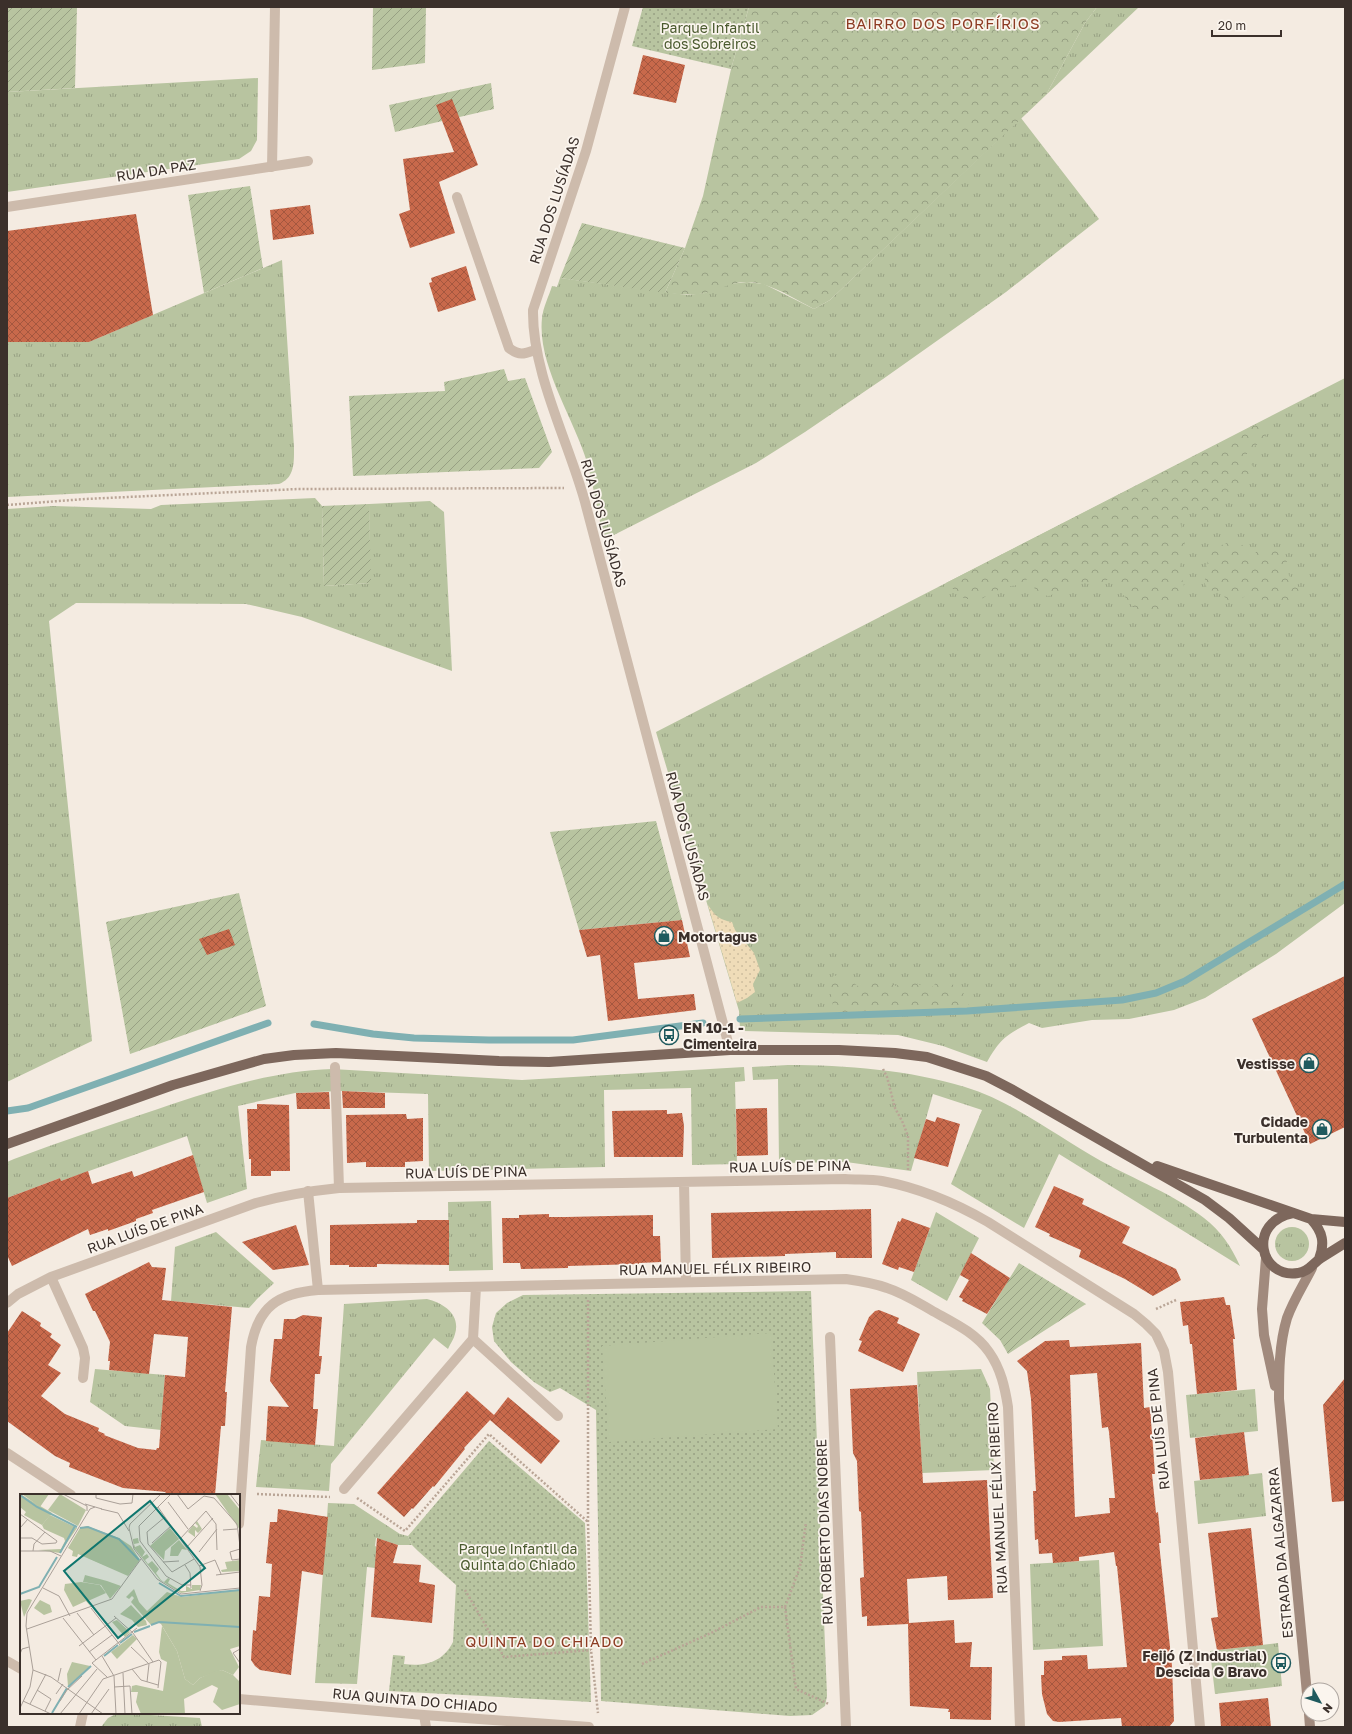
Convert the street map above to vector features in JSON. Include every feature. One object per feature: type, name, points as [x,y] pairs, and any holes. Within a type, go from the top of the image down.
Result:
[{"type":"main road","points":[[7,1144],[180,1083],[264,1059],[294,1055],[364,1054],[550,1062],[730,1050],[839,1050],[895,1053],[927,1057],[986,1076],[1013,1090],[1205,1200],[1229,1218],[1265,1254],[1274,1268],[1286,1273],[1300,1273],[1312,1268],[1319,1259],[1323,1249],[1322,1237],[1318,1227],[1311,1219]]},
{"type":"main road","points":[[1136,1160],[1311,1219],[1345,1222]]},
{"type":"main road","points":[[1265,1254],[1263,1239],[1267,1229],[1282,1215],[1293,1213]]},
{"type":"main road","points":[[1319,1259],[1345,1243]]},
{"type":"main road","name":"ESTRADA DA ALGAZARRA","points":[[1265,1254],[1262,1309],[1264,1335],[1279,1399]]},
{"type":"main road","name":"ESTRADA DA ALGAZARRA","points":[[1306,1682],[1279,1399],[1278,1367],[1287,1318],[1312,1268]]},
{"type":"street","points":[[272,167],[275,7]]},
{"type":"street","name":"RUA DOS LUSÍADAS","points":[[625,7],[586,151],[533,310],[535,350],[581,488],[730,1050]]},
{"type":"street","name":"RUA DA PAZ","points":[[7,207],[308,161]]},
{"type":"street","points":[[457,197],[510,348],[515,353],[522,354],[535,350]]},
{"type":"street","points":[[335,1067],[339,1188]]},
{"type":"street","name":"RUA LUÍS DE PINA","points":[[7,1303],[18,1294],[50,1277],[256,1203],[284,1195],[308,1191],[339,1188],[845,1179],[880,1181],[908,1187],[937,1196],[964,1208],[988,1222],[1134,1314],[1156,1334],[1164,1351],[1168,1372],[1200,1727]]},
{"type":"street","points":[[684,1182],[686,1282]]},
{"type":"street","points":[[308,1191],[318,1290]]},
{"type":"street","points":[[50,1277],[83,1348],[85,1358],[83,1378]]},
{"type":"street","name":"RUA MANUEL FÉLIX RIBEIRO","points":[[240,1507],[250,1355],[254,1331],[260,1316],[283,1296],[298,1291],[318,1290],[846,1279],[867,1282],[888,1288],[907,1297],[965,1329],[978,1339],[990,1353],[998,1368],[1004,1385],[1008,1407],[1020,1727]]},
{"type":"street","points":[[344,1489],[473,1339],[476,1287]]},
{"type":"street","name":"RUA ROBERTO DIAS NOBRE","points":[[830,1337],[846,1727]]},
{"type":"street","points":[[473,1339],[558,1416]]},
{"type":"street","points":[[7,1452],[70,1494]]},
{"type":"street","points":[[7,1661],[20,1668]]},
{"type":"street","name":"RUA QUINTA DO CHIADO","points":[[240,1699],[588,1727]]},
{"type":"street","points":[[80,1727],[83,1714]]},
{"type":"street","points":[[424,1715],[426,1727]]},
{"type":"path","points":[[7,505],[85,499],[298,489],[581,488]]},
{"type":"path","points":[[883,1068],[887,1077],[895,1108],[908,1136],[908,1187]]},
{"type":"path","points":[[588,1284],[588,1522],[591,1650],[599,1719]]},
{"type":"path","points":[[1156,1309],[1176,1300]]},
{"type":"path","points":[[241,1493],[335,1497],[344,1489],[405,1531],[489,1434],[588,1522]]},
{"type":"path","points":[[806,1522],[800,1567],[785,1607],[796,1689],[845,1712]]},
{"type":"path","points":[[465,1590],[504,1657],[591,1650]]},
{"type":"path","points":[[642,1664],[711,1633],[761,1607],[785,1607]]},
{"type":"green space","points":[[7,7],[77,7],[75,88],[7,92]]},
{"type":"green space","points":[[373,7],[426,7],[425,63],[372,70]]},
{"type":"green space","name":"Parque Infantil dos Sobreiros","points":[[643,7],[749,7],[731,69],[632,46]]},
{"type":"green space","points":[[749,7],[1097,7],[1085,23],[1046,95],[830,300],[814,309],[781,291],[754,282],[735,283],[700,294],[665,293],[685,248],[703,196],[731,69]]},
{"type":"green space","points":[[1097,7],[1139,7],[1046,95],[1085,23]]},
{"type":"green space","points":[[258,78],[257,140],[251,151],[239,159],[7,192],[7,92]]},
{"type":"green space","points":[[491,83],[494,109],[395,132],[389,105]]},
{"type":"green space","points":[[1021,118],[1099,219],[1006,292],[805,432],[756,463],[604,540],[587,462],[551,373],[545,354],[542,336],[542,318],[552,286],[557,287],[560,278],[687,295],[705,293],[728,284],[747,282],[764,284],[814,309],[830,300]]},
{"type":"green space","points":[[250,186],[263,268],[204,293],[188,195]]},
{"type":"green space","points":[[582,223],[685,248],[665,293],[560,278]]},
{"type":"green space","points":[[282,260],[294,447],[292,469],[288,478],[279,484],[7,497],[7,342],[89,342]]},
{"type":"green space","points":[[504,369],[508,381],[525,378],[552,452],[539,468],[353,476],[349,396],[445,391],[444,382]]},
{"type":"green space","points":[[1345,378],[1345,903],[1276,954],[1205,998],[1174,1010],[1129,1019],[1092,1020],[1042,1028],[1029,1023],[1004,1038],[987,1062],[943,1046],[898,1035],[744,1031],[740,1029],[739,1011],[656,732]]},
{"type":"green space","points":[[1265,420],[1267,426],[1266,436],[1247,453],[1247,459],[1255,469],[1252,477],[1246,483],[1230,493],[1219,511],[1215,513],[1207,513],[1193,508],[1185,511],[1180,519],[1185,542],[1180,572],[1184,587],[1182,595],[1173,606],[1158,610],[1135,609],[1119,590],[1112,577],[1095,585],[1078,582],[1049,596],[1042,595],[1036,591],[1029,578],[1018,585],[1004,587],[981,599],[965,599],[946,583]]},
{"type":"green space","points":[[315,498],[322,506],[324,586],[370,583],[369,504],[430,501],[444,512],[452,671],[302,617],[246,604],[76,603],[49,621],[92,1041],[7,1082],[7,509],[53,506],[151,509],[161,505]]},
{"type":"green space","points":[[369,504],[371,583],[324,586],[322,506]]},
{"type":"green space","points":[[1232,541],[1243,545],[1248,556],[1252,557],[1265,546],[1273,547],[1281,553],[1286,557],[1289,576],[1297,583],[1299,593],[1291,600],[1267,601],[1246,595],[1233,603],[1220,593],[1206,587],[1206,568],[1210,553],[1217,547]]},
{"type":"green space","points":[[656,821],[682,920],[579,930],[550,832]]},
{"type":"green space","points":[[239,893],[266,1006],[130,1054],[106,922]]},
{"type":"green space","points":[[834,975],[843,979],[849,979],[859,987],[876,976],[888,980],[896,986],[910,978],[928,991],[937,982],[949,983],[962,991],[969,1007],[952,1010],[940,1008],[916,1009],[900,1007],[880,1011],[843,1012],[833,1006],[829,983]]},
{"type":"green space","points":[[788,1065],[855,1067],[922,1076],[983,1093],[1017,1110],[1101,1161],[1193,1210],[1210,1223],[1220,1234],[1229,1245],[1240,1266],[1059,1154],[1024,1228],[951,1184],[982,1110],[933,1094],[911,1171],[846,1162],[779,1163],[778,1079],[753,1080],[752,1067]]},
{"type":"green space","points":[[744,1067],[745,1081],[735,1082],[737,1164],[692,1165],[691,1088],[604,1090],[605,1167],[429,1171],[428,1094],[340,1091],[295,1093],[238,1106],[247,1189],[207,1203],[187,1136],[61,1181],[60,1178],[7,1198],[7,1162],[86,1133],[201,1095],[287,1073],[332,1069],[522,1080]]},
{"type":"green space","points":[[491,1201],[493,1270],[449,1271],[448,1202]]},
{"type":"green space","points":[[936,1212],[979,1238],[947,1301],[911,1280]]},
{"type":"green space","points":[[1289,1227],[1295,1227],[1299,1228],[1306,1234],[1309,1244],[1308,1251],[1302,1258],[1295,1261],[1289,1261],[1285,1260],[1278,1254],[1275,1247],[1275,1241],[1276,1237],[1282,1230]]},
{"type":"green space","points":[[216,1232],[274,1283],[249,1308],[171,1301],[175,1247]]},
{"type":"green space","points":[[1019,1263],[1086,1304],[1008,1354],[1000,1340],[982,1323]]},
{"type":"green space","points":[[811,1291],[827,1696],[825,1706],[812,1715],[790,1716],[601,1701],[596,1410],[560,1388],[550,1392],[534,1382],[511,1362],[494,1341],[492,1327],[496,1313],[507,1303],[523,1295]]},
{"type":"green space","points":[[427,1299],[439,1303],[453,1315],[456,1327],[453,1340],[448,1349],[434,1338],[331,1464],[329,1491],[256,1487],[261,1440],[334,1446],[344,1304]]},
{"type":"green space","points":[[771,1333],[778,1429],[609,1442],[602,1346]]},
{"type":"green space","points":[[95,1369],[165,1375],[161,1430],[125,1426],[90,1402]]},
{"type":"green space","points":[[981,1369],[990,1389],[994,1470],[922,1473],[917,1372]]},
{"type":"green space","points":[[1255,1389],[1258,1431],[1190,1438],[1186,1395]]},
{"type":"green space","name":"Parque Infantil da Quinta do Chiado","points":[[489,1441],[585,1523],[591,1702],[389,1691],[393,1655],[405,1656],[404,1664],[426,1664],[439,1659],[449,1649],[453,1642],[456,1585],[412,1545],[408,1536]]},
{"type":"green space","points":[[1262,1473],[1266,1516],[1198,1524],[1194,1481]]},
{"type":"green space","points":[[328,1503],[354,1504],[400,1534],[408,1536],[412,1545],[398,1545],[376,1538],[375,1546],[382,1549],[375,1568],[367,1567],[357,1684],[315,1683]]},
{"type":"green space","points":[[1099,1560],[1103,1646],[1033,1650],[1030,1564]]},
{"type":"green space","points":[[1278,1643],[1282,1686],[1215,1694],[1210,1651]]},
{"type":"green space","points":[[116,1714],[134,1714],[200,1718],[202,1727],[101,1727],[108,1718]]},
{"type":"sand","points":[[708,905],[718,917],[732,922],[735,930],[754,953],[760,970],[753,984],[755,992],[737,1003]]},
{"type":"building","points":[[643,55],[685,65],[676,103],[633,94]]},
{"type":"building","points":[[452,99],[478,165],[439,182],[455,233],[410,248],[399,214],[410,210],[403,159],[454,152],[436,105]]},
{"type":"building","points":[[310,205],[314,234],[273,240],[270,210]]},
{"type":"building","points":[[136,214],[153,315],[89,342],[7,342],[7,231]]},
{"type":"building","points":[[466,266],[476,300],[438,312],[429,283],[432,282],[431,278]]},
{"type":"building","points":[[682,920],[690,957],[634,963],[638,999],[694,994],[696,1010],[608,1021],[600,955],[587,957],[579,930]]},
{"type":"building","points":[[229,929],[235,945],[207,955],[199,939]]},
{"type":"building","name":"Vestisse","points":[[1345,976],[1345,1127],[1310,1144],[1252,1019]]},
{"type":"building","points":[[342,1091],[385,1093],[385,1108],[343,1108]]},
{"type":"building","points":[[329,1092],[330,1109],[297,1109],[296,1093]]},
{"type":"building","points":[[257,1104],[289,1105],[290,1171],[271,1171],[271,1176],[251,1176],[247,1109],[257,1109]]},
{"type":"building","points":[[767,1108],[768,1155],[737,1156],[736,1109]]},
{"type":"building","points":[[667,1110],[667,1114],[682,1113],[684,1126],[683,1157],[614,1157],[612,1111]]},
{"type":"building","points":[[406,1114],[407,1119],[423,1118],[423,1161],[405,1162],[405,1167],[366,1167],[366,1162],[347,1163],[346,1115]]},
{"type":"building","points":[[937,1117],[960,1124],[948,1167],[914,1158],[926,1119],[935,1122]]},
{"type":"building","points":[[193,1155],[204,1192],[152,1210],[153,1213],[108,1231],[108,1229],[90,1235],[88,1229],[12,1266],[7,1255],[7,1198],[60,1178],[61,1181],[88,1171],[92,1184],[132,1171],[134,1177]]},
{"type":"building","points":[[1054,1186],[1084,1199],[1082,1204],[1130,1227],[1122,1243],[1176,1269],[1181,1280],[1153,1296],[1125,1279],[1079,1257],[1081,1250],[1049,1236],[1050,1234],[1035,1227]]},
{"type":"building","points":[[871,1209],[872,1258],[836,1258],[836,1252],[785,1254],[785,1256],[712,1258],[711,1213]]},
{"type":"building","points":[[549,1214],[549,1217],[653,1215],[653,1236],[660,1236],[661,1262],[568,1266],[568,1268],[521,1269],[520,1263],[503,1263],[502,1218],[519,1218],[519,1215]]},
{"type":"building","points":[[902,1218],[930,1228],[914,1272],[899,1267],[898,1270],[882,1264],[898,1221],[900,1222]]},
{"type":"building","points":[[417,1220],[449,1220],[449,1265],[377,1264],[377,1267],[349,1267],[349,1265],[330,1265],[330,1225],[417,1223]]},
{"type":"building","points":[[296,1225],[309,1265],[273,1270],[242,1242]]},
{"type":"building","points":[[971,1253],[1010,1278],[987,1314],[962,1301],[963,1299],[959,1297],[969,1280],[960,1275]]},
{"type":"building","points":[[149,1262],[152,1267],[166,1268],[162,1300],[232,1307],[225,1392],[227,1392],[225,1426],[221,1426],[215,1494],[175,1494],[123,1488],[69,1467],[70,1463],[55,1456],[7,1421],[7,1333],[22,1311],[41,1323],[40,1326],[52,1334],[50,1337],[61,1345],[48,1365],[61,1373],[41,1396],[65,1414],[99,1428],[98,1431],[105,1434],[104,1435],[138,1448],[156,1450],[159,1448],[165,1375],[185,1377],[188,1337],[154,1334],[149,1374],[109,1370],[110,1361],[108,1361],[110,1342],[85,1294]]},
{"type":"building","points":[[1224,1297],[1226,1305],[1230,1305],[1235,1339],[1233,1339],[1237,1390],[1197,1394],[1192,1344],[1190,1344],[1188,1325],[1183,1326],[1180,1302]]},
{"type":"building","points":[[879,1310],[899,1318],[897,1323],[920,1334],[903,1372],[858,1351],[862,1341],[859,1340],[869,1317],[875,1311]]},
{"type":"building","points":[[303,1315],[322,1317],[319,1356],[322,1356],[320,1374],[315,1374],[313,1409],[318,1409],[315,1445],[266,1441],[268,1406],[289,1407],[270,1381],[274,1339],[282,1339],[284,1319],[295,1319]]},
{"type":"building","points":[[1069,1340],[1070,1347],[1141,1343],[1144,1408],[1150,1407],[1155,1474],[1152,1474],[1156,1513],[1158,1512],[1161,1543],[1159,1543],[1172,1666],[1174,1721],[1169,1727],[1122,1727],[1121,1718],[1059,1722],[1053,1721],[1047,1714],[1042,1694],[1041,1675],[1044,1675],[1044,1661],[1062,1660],[1062,1656],[1087,1655],[1088,1669],[1127,1667],[1117,1566],[1114,1552],[1079,1557],[1079,1561],[1053,1563],[1052,1553],[1039,1554],[1038,1539],[1035,1540],[1033,1491],[1036,1491],[1031,1399],[1027,1371],[1017,1361],[1045,1341]],"holes":[[[1097,1373],[1102,1428],[1108,1427],[1109,1432],[1115,1498],[1109,1498],[1110,1513],[1075,1517],[1070,1375]]]},
{"type":"building","points":[[1345,1378],[1345,1501],[1332,1502],[1323,1405]]},
{"type":"building","points":[[917,1385],[923,1483],[987,1480],[993,1598],[948,1600],[947,1576],[907,1579],[909,1623],[954,1620],[955,1643],[972,1642],[970,1667],[992,1667],[991,1720],[950,1719],[950,1712],[948,1712],[949,1709],[910,1706],[908,1624],[867,1626],[867,1616],[862,1617],[860,1578],[864,1577],[861,1512],[859,1511],[857,1461],[853,1453],[850,1389]]},
{"type":"building","points":[[467,1391],[494,1415],[508,1397],[560,1441],[541,1464],[490,1420],[464,1448],[465,1449],[434,1487],[433,1486],[404,1517],[377,1493]]},
{"type":"building","points":[[1244,1432],[1249,1475],[1200,1480],[1195,1438]]},
{"type":"building","points":[[278,1509],[328,1517],[323,1575],[302,1571],[291,1675],[260,1670],[251,1660],[253,1630],[256,1631],[259,1596],[270,1597],[272,1564],[266,1563],[270,1522],[277,1522]]},
{"type":"building","points":[[1251,1528],[1263,1645],[1217,1650],[1211,1618],[1218,1617],[1208,1533]]},
{"type":"building","points":[[377,1538],[398,1545],[393,1563],[421,1565],[419,1582],[435,1585],[432,1623],[371,1617]]},
{"type":"building","points":[[1268,1698],[1271,1727],[1221,1727],[1219,1703]]},
{"type":"waterway","points":[[740,1019],[967,1011],[1122,1000],[1156,993],[1185,981],[1345,884]]},
{"type":"waterway","points":[[7,1111],[28,1108],[268,1023]]},
{"type":"waterway","points":[[314,1024],[373,1034],[414,1038],[573,1040],[703,1023]]},
{"type":"place","name":"Motortagus","points":[[664,936]]},
{"type":"place","name":"EN 10-1 - Cimenteira","points":[[669,1035]]},
{"type":"place","name":"Vestisse","points":[[1309,1063]]},
{"type":"place","name":"Cidade Turbulenta","points":[[1322,1129]]},
{"type":"place","name":"Feijó (Z Industrial) Descida G Bravo","points":[[1281,1663]]},
{"type":"district","name":"BAIRRO DOS PORFÍRIOS","points":[[943,23]]},
{"type":"district","name":"QUINTA DO CHIADO","points":[[545,1641]]}]
